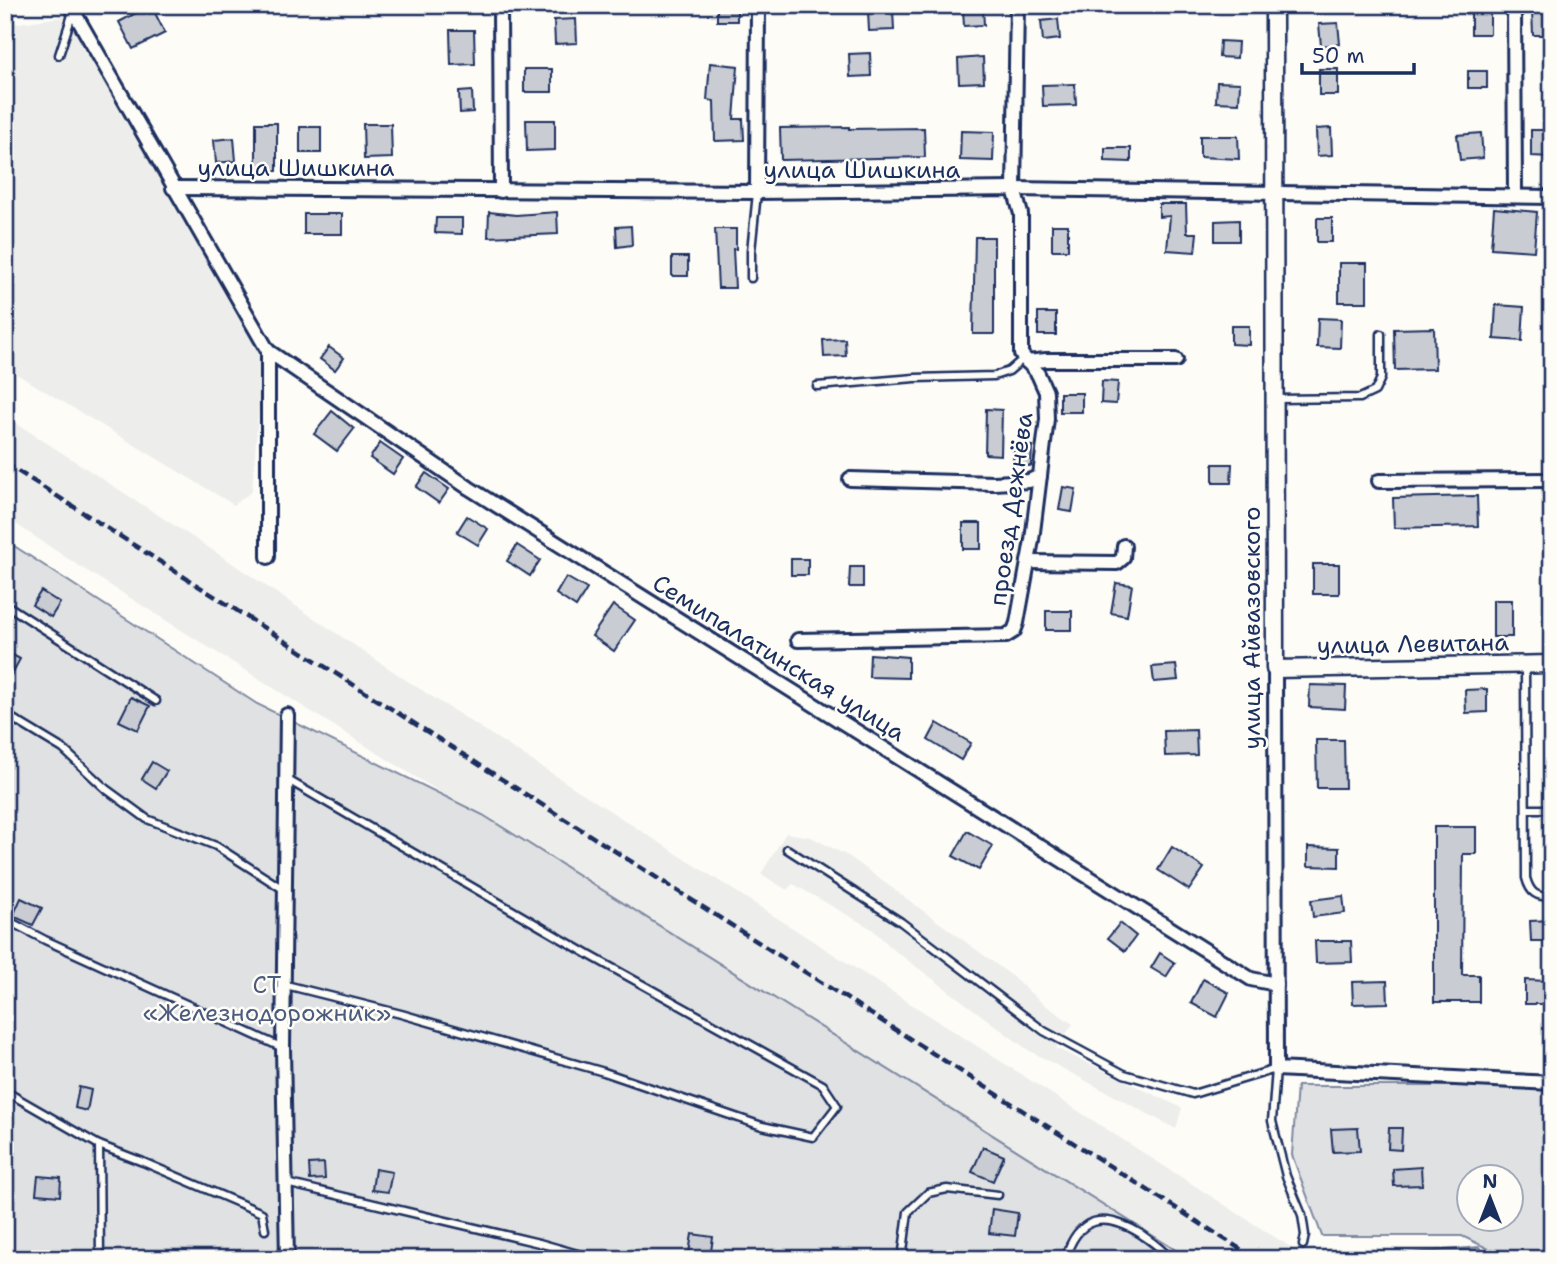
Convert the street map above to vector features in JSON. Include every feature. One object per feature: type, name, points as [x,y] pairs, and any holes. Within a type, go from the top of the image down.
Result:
[{"type":"street","points":[[500,5],[501,191]]},
{"type":"street","points":[[757,192],[758,5]]},
{"type":"street","name":"проезд Дежнёва","points":[[798,640],[1006,636],[1014,631],[1028,562],[1048,419],[1046,391],[1038,374],[1021,354],[1021,214],[1014,189],[1017,5]]},
{"type":"street","name":"улица Айвазовского","points":[[1275,5],[1273,195],[1276,1069]]},
{"type":"street","points":[[1514,5],[1515,196]]},
{"type":"street","points":[[72,8],[268,351],[268,557]]},
{"type":"street","name":"улица Шишкина","points":[[173,188],[757,192],[1014,189],[1273,195],[1552,197]]},
{"type":"street","name":"Семипалатинская улица","points":[[268,351],[468,488],[1251,979],[1276,984]]},
{"type":"street","points":[[1026,360],[1176,360]]},
{"type":"street","points":[[850,479],[994,483],[1029,481],[1040,477]]},
{"type":"street","points":[[1379,481],[1552,480]]},
{"type":"street","points":[[1028,562],[1118,563],[1123,558],[1124,546]]},
{"type":"street","name":"улица Левитана","points":[[1275,669],[1552,664]]},
{"type":"street","points":[[287,715],[284,1048],[287,1259]]},
{"type":"street","points":[[1276,1069],[1552,1083]]},
{"type":"lane","points":[[59,55],[72,8]]},
{"type":"lane","points":[[751,278],[757,192]]},
{"type":"lane","points":[[1274,399],[1360,398],[1376,391],[1381,378],[1381,334]]},
{"type":"lane","points":[[817,386],[994,376],[1009,372],[1026,360]]},
{"type":"lane","points":[[5,604],[156,701]]},
{"type":"lane","points":[[1524,664],[1526,878],[1530,890],[1540,897],[1552,897]]},
{"type":"lane","points":[[5,714],[63,749],[106,789],[147,819],[216,846],[285,890]]},
{"type":"lane","points":[[286,779],[591,956],[823,1085],[837,1106],[813,1137],[762,1126],[604,1072],[401,1014],[286,985]]},
{"type":"lane","points":[[1526,809],[1552,809]]},
{"type":"lane","points":[[787,849],[901,922],[1044,1031],[1124,1074],[1193,1094],[1276,1069]]},
{"type":"lane","points":[[5,919],[284,1048]]},
{"type":"lane","name":"улица Айвазовского","points":[[1276,1069],[1272,1121],[1286,1175],[1302,1215],[1305,1235],[1303,1245]]},
{"type":"lane","points":[[5,1091],[99,1145],[262,1213],[265,1230]]},
{"type":"lane","points":[[99,1145],[100,1259]]},
{"type":"lane","points":[[286,1183],[539,1243],[595,1259]]},
{"type":"lane","points":[[902,1259],[908,1212],[928,1193],[947,1189],[998,1195]]},
{"type":"lane","points":[[1065,1259],[1074,1234],[1085,1225],[1112,1220],[1126,1225],[1162,1248],[1170,1259]]},
{"type":"shaded area","points":[[68,16],[263,354],[252,491],[234,505],[5,367],[5,25]]},
{"type":"shaded area","points":[[5,416],[217,553],[406,680],[1309,1259],[1184,1259],[76,564],[5,517]]},
{"type":"shaded area","points":[[786,833],[811,837],[850,857],[1008,973],[1041,1002],[1073,1024],[1056,1048],[1182,1108],[1176,1129],[1028,1050],[894,950],[872,929],[793,884],[787,890],[761,874]]},
{"type":"shaded area","points":[[1479,1247],[1487,1259],[1384,1259],[1390,1255]]},
{"type":"green space","name":"СТ «Железнодорожник»","points":[[5,540],[257,704],[483,815],[1190,1259],[5,1259]]},
{"type":"green space","points":[[1297,1086],[1552,1086],[1552,1259],[1510,1259],[1462,1236],[1322,1236],[1292,1155]]},
{"type":"building","points":[[151,5],[165,33],[133,49],[119,22]]},
{"type":"building","points":[[717,5],[737,5],[737,21],[717,21]]},
{"type":"building","points":[[983,8],[984,25],[964,26],[963,9]]},
{"type":"building","points":[[893,10],[894,30],[869,31],[868,11]]},
{"type":"building","points":[[1532,10],[1552,10],[1552,35],[1533,35]]},
{"type":"building","points":[[1471,12],[1490,12],[1490,34],[1471,34]]},
{"type":"building","points":[[576,19],[577,43],[555,44],[554,20]]},
{"type":"building","points":[[1058,19],[1060,39],[1043,41],[1041,21]]},
{"type":"building","points":[[1338,23],[1340,44],[1321,46],[1319,24]]},
{"type":"building","points":[[450,30],[474,30],[475,64],[451,65]]},
{"type":"building","points":[[1220,41],[1238,42],[1237,58],[1219,57]]},
{"type":"building","points":[[870,53],[871,76],[850,77],[849,54]]},
{"type":"building","points":[[983,57],[984,82],[959,83],[958,59]]},
{"type":"building","points":[[710,63],[738,66],[734,119],[743,119],[744,140],[715,141],[714,101],[707,100]]},
{"type":"building","points":[[524,69],[552,69],[552,92],[524,92]]},
{"type":"building","points":[[1319,69],[1338,69],[1338,95],[1319,95]]},
{"type":"building","points":[[1468,71],[1487,71],[1487,88],[1468,88]]},
{"type":"building","points":[[1217,82],[1240,83],[1239,103],[1216,102]]},
{"type":"building","points":[[1075,84],[1076,105],[1043,106],[1042,85]]},
{"type":"building","points":[[472,91],[473,112],[460,113],[459,92]]},
{"type":"building","points":[[526,120],[555,120],[555,150],[527,151]]},
{"type":"building","points":[[256,123],[277,123],[277,171],[256,171]]},
{"type":"building","points":[[363,124],[391,124],[392,158],[364,159]]},
{"type":"building","points":[[300,127],[321,127],[321,153],[300,153]]},
{"type":"building","points":[[780,128],[924,128],[925,157],[781,160]]},
{"type":"building","points":[[1331,128],[1332,155],[1317,156],[1316,129]]},
{"type":"building","points":[[1531,130],[1552,130],[1552,157],[1531,156]]},
{"type":"building","points":[[961,131],[994,132],[993,161],[960,160]]},
{"type":"building","points":[[1481,133],[1483,158],[1460,160],[1457,135]]},
{"type":"building","points":[[1200,136],[1238,136],[1239,159],[1200,157]]},
{"type":"building","points":[[234,138],[236,161],[216,163],[214,140]]},
{"type":"building","points":[[1105,148],[1131,148],[1131,162],[1105,161]]},
{"type":"building","points":[[1159,204],[1186,204],[1187,233],[1197,233],[1195,252],[1167,250],[1170,216],[1159,217]]},
{"type":"building","points":[[1494,208],[1537,212],[1534,251],[1491,248]]},
{"type":"building","points":[[489,212],[516,215],[557,212],[558,234],[488,237]]},
{"type":"building","points":[[304,214],[342,214],[342,234],[304,234]]},
{"type":"building","points":[[436,218],[462,218],[462,234],[435,233]]},
{"type":"building","points":[[1317,218],[1332,218],[1332,242],[1317,242]]},
{"type":"building","points":[[1239,220],[1239,241],[1215,241],[1215,221]]},
{"type":"building","points":[[1052,225],[1068,225],[1068,250],[1052,250]]},
{"type":"building","points":[[631,226],[632,245],[617,247],[616,227]]},
{"type":"building","points":[[715,229],[736,229],[736,249],[733,249],[735,288],[718,288]]},
{"type":"building","points":[[975,237],[994,237],[994,334],[973,334]]},
{"type":"building","points":[[672,257],[688,257],[688,276],[672,276]]},
{"type":"building","points":[[1339,263],[1367,263],[1367,302],[1339,302]]},
{"type":"building","points":[[1496,305],[1524,307],[1522,341],[1494,339]]},
{"type":"building","points":[[1038,313],[1056,313],[1056,335],[1038,335]]},
{"type":"building","points":[[1318,318],[1341,319],[1340,348],[1317,347]]},
{"type":"building","points":[[1231,326],[1249,326],[1249,345],[1231,344]]},
{"type":"building","points":[[1434,328],[1435,369],[1395,370],[1394,329]]},
{"type":"building","points":[[845,339],[846,356],[824,357],[823,340]]},
{"type":"building","points":[[329,347],[344,358],[335,370],[320,359]]},
{"type":"building","points":[[1102,381],[1118,382],[1116,404],[1101,403]]},
{"type":"building","points":[[1060,393],[1082,393],[1082,412],[1060,412]]},
{"type":"building","points":[[986,409],[1002,410],[1001,455],[985,454]]},
{"type":"building","points":[[332,411],[354,429],[337,451],[314,434]]},
{"type":"building","points":[[380,443],[403,459],[393,474],[370,458]]},
{"type":"building","points":[[1014,445],[1032,446],[1031,466],[1013,465]]},
{"type":"building","points":[[1213,464],[1232,464],[1231,483],[1213,483]]},
{"type":"building","points":[[426,473],[449,489],[439,503],[416,487]]},
{"type":"building","points":[[1063,487],[1076,489],[1072,512],[1059,510]]},
{"type":"building","points":[[1477,496],[1478,526],[1394,528],[1393,498]]},
{"type":"building","points":[[467,516],[488,529],[478,545],[457,532]]},
{"type":"building","points":[[963,523],[981,523],[981,549],[963,549]]},
{"type":"building","points":[[517,545],[540,560],[530,576],[507,561]]},
{"type":"building","points":[[791,559],[808,559],[808,575],[791,575]]},
{"type":"building","points":[[1313,564],[1339,564],[1339,594],[1313,594]]},
{"type":"building","points":[[850,567],[863,567],[863,587],[849,587]]},
{"type":"building","points":[[566,577],[587,589],[576,607],[556,594]]},
{"type":"building","points":[[1116,583],[1132,585],[1127,616],[1111,613]]},
{"type":"building","points":[[41,591],[60,603],[51,617],[32,605]]},
{"type":"building","points":[[1493,600],[1512,600],[1512,637],[1493,637]]},
{"type":"building","points":[[613,605],[635,620],[614,651],[592,636]]},
{"type":"building","points":[[1046,611],[1072,611],[1072,630],[1046,630]]},
{"type":"building","points":[[5,651],[20,659],[5,687]]},
{"type":"building","points":[[870,654],[908,657],[908,678],[869,677]]},
{"type":"building","points":[[1176,665],[1178,680],[1154,682],[1152,667]]},
{"type":"building","points":[[1310,685],[1346,686],[1345,709],[1309,707]]},
{"type":"building","points":[[1487,689],[1487,712],[1466,713],[1465,690]]},
{"type":"building","points":[[131,697],[150,706],[138,730],[119,721]]},
{"type":"building","points":[[937,723],[971,743],[961,760],[928,740]]},
{"type":"building","points":[[1196,730],[1197,755],[1165,756],[1164,731]]},
{"type":"building","points":[[1316,740],[1344,740],[1345,788],[1317,788]]},
{"type":"building","points":[[152,762],[167,771],[156,788],[142,779]]},
{"type":"building","points":[[1434,827],[1476,827],[1476,854],[1463,854],[1462,975],[1479,975],[1479,1002],[1434,1002]]},
{"type":"building","points":[[967,831],[993,846],[979,870],[953,856]]},
{"type":"building","points":[[1172,847],[1204,868],[1189,890],[1158,870]]},
{"type":"building","points":[[1308,847],[1339,848],[1339,867],[1308,866]]},
{"type":"building","points":[[1343,896],[1345,913],[1313,917],[1311,900]]},
{"type":"building","points":[[21,898],[42,908],[33,925],[13,916]]},
{"type":"building","points":[[1552,920],[1552,941],[1531,941],[1530,921]]},
{"type":"building","points":[[1120,923],[1136,936],[1125,951],[1108,938]]},
{"type":"building","points":[[1315,941],[1351,941],[1352,962],[1316,963]]},
{"type":"building","points":[[1160,953],[1175,963],[1166,977],[1151,968]]},
{"type":"building","points":[[1203,979],[1229,993],[1217,1017],[1191,1003]]},
{"type":"building","points":[[1525,980],[1548,981],[1547,1004],[1525,1004]]},
{"type":"building","points":[[1387,981],[1388,1003],[1353,1004],[1352,982]]},
{"type":"building","points":[[79,1087],[91,1090],[87,1111],[75,1108]]},
{"type":"building","points":[[1358,1128],[1360,1151],[1333,1152],[1331,1129]]},
{"type":"building","points":[[1389,1128],[1402,1128],[1401,1150],[1388,1149]]},
{"type":"building","points":[[983,1147],[1004,1156],[993,1181],[972,1172]]},
{"type":"building","points":[[324,1163],[325,1179],[310,1180],[309,1164]]},
{"type":"building","points":[[1421,1167],[1422,1185],[1394,1186],[1393,1169]]},
{"type":"building","points":[[375,1169],[392,1172],[388,1192],[372,1190]]},
{"type":"building","points":[[38,1176],[61,1178],[60,1196],[36,1194]]},
{"type":"building","points":[[992,1209],[1018,1213],[1015,1236],[989,1233]]},
{"type":"building","points":[[692,1234],[713,1237],[710,1259],[688,1259]]},
{"type":"railway","points":[[5,463],[1256,1259]]}]
